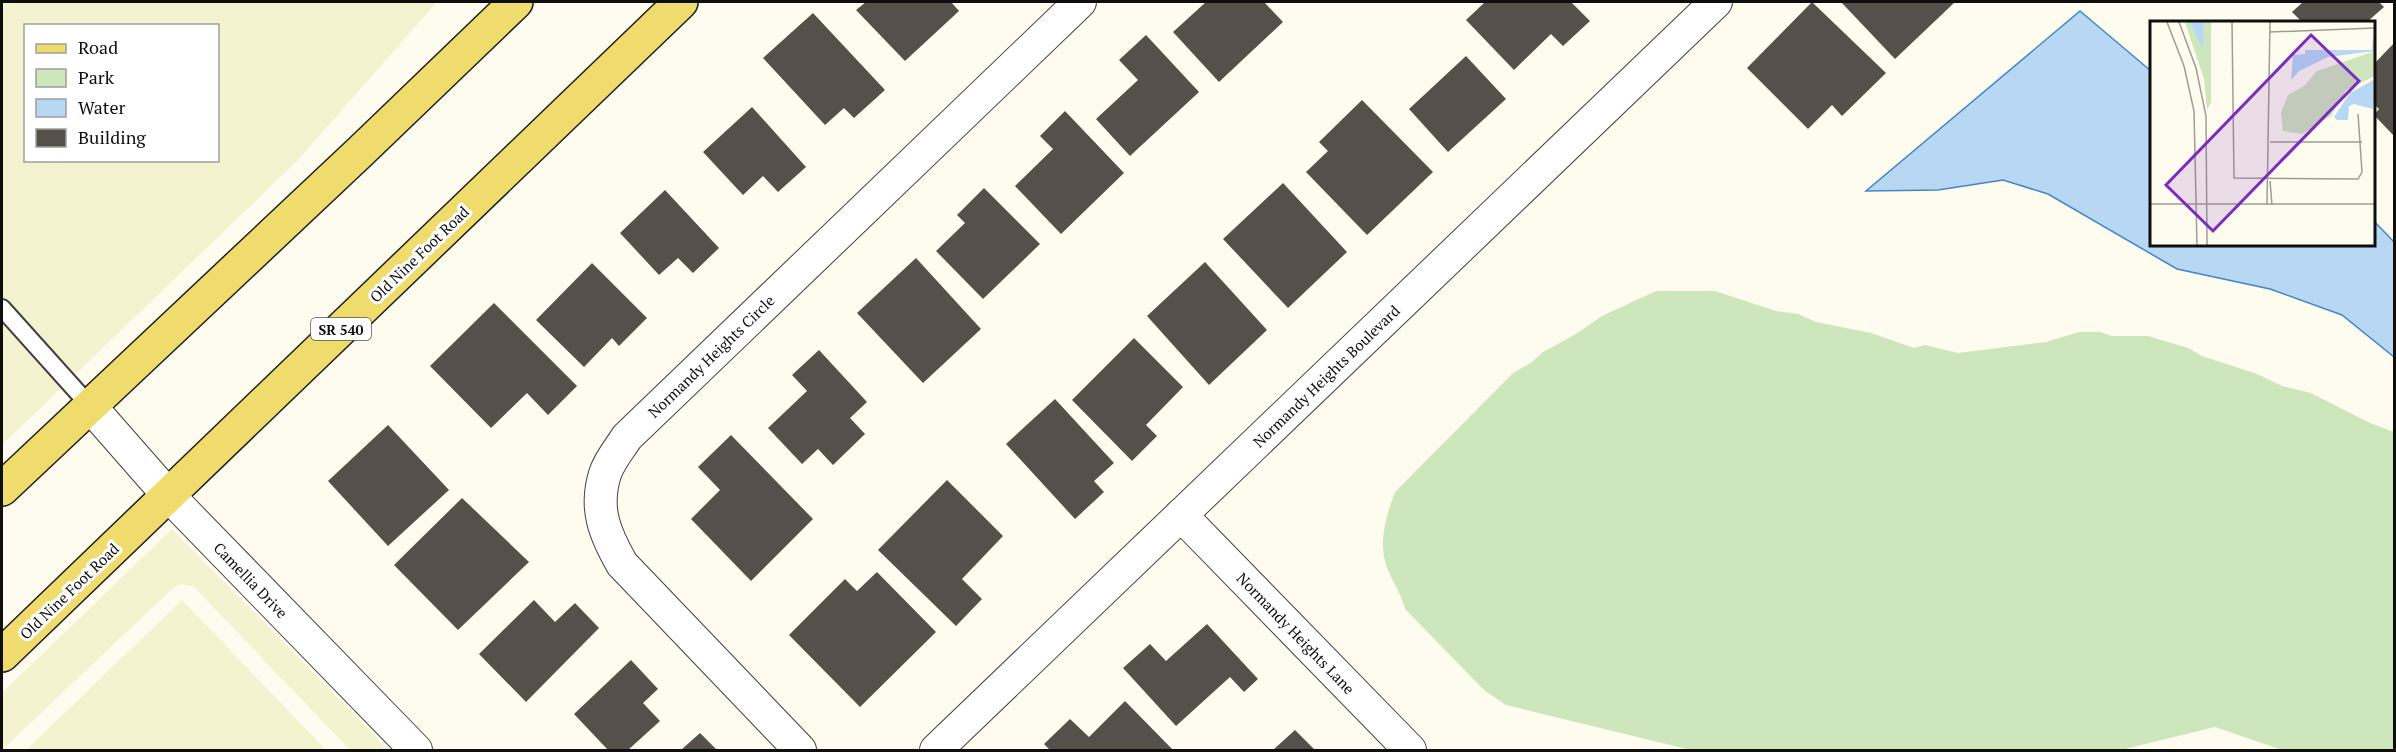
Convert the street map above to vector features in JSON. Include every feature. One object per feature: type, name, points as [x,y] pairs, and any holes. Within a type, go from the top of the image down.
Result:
[{"type":"main road","points":[[2,489],[516,2]]},
{"type":"main road","name":"Old Nine Foot Road","points":[[2,655],[681,2]]},
{"type":"street","name":"Normandy Heights Circle","points":[[800,750],[622,564],[605,533],[601,505],[606,473],[627,437],[1080,2]]},
{"type":"street","name":"Normandy Heights Boulevard","points":[[936,750],[1716,2]]},
{"type":"street","name":"Camellia Drive","points":[[90,406],[168,495],[416,750]]},
{"type":"street","name":"Normandy Heights Lane","points":[[1181,515],[1410,750]]},
{"type":"lane","points":[[2,308],[90,406]]},
{"type":"green space","points":[[2,2],[437,2],[298,160],[2,445]]},
{"type":"green space","points":[[1656,291],[1715,291],[1776,311],[1798,314],[1816,322],[1871,333],[1914,348],[1925,345],[1958,353],[2046,342],[2079,332],[2100,332],[2112,336],[2148,336],[2188,348],[2202,356],[2257,374],[2282,386],[2311,393],[2370,423],[2394,432],[2394,750],[2282,750],[2215,727],[2121,750],[1691,750],[1506,705],[1484,690],[1405,609],[1388,570],[1383,551],[1386,521],[1395,492],[1513,373],[1602,316]]},
{"type":"green space","points":[[172,529],[388,750],[350,750],[195,588],[181,584],[172,589],[2,750],[2,693]]},
{"type":"green space","points":[[182,600],[326,750],[26,750]]},
{"type":"water","points":[[2080,11],[2150,70],[2150,246],[2375,246],[2375,222],[2394,242],[2394,357],[2342,315],[2270,289],[2177,269],[2048,194],[2003,180],[1938,190],[1866,191]]},
{"type":"building","points":[[866,2],[951,2],[959,11],[905,61],[856,10]]},
{"type":"building","points":[[1206,2],[1264,2],[1283,22],[1219,82],[1173,32]]},
{"type":"building","points":[[1485,2],[1571,2],[1590,21],[1563,46],[1551,34],[1514,70],[1466,20]]},
{"type":"building","points":[[1812,2],[1886,73],[1842,116],[1832,105],[1808,129],[1747,68]]},
{"type":"building","points":[[1841,2],[1955,2],[1895,59]]},
{"type":"building","points":[[2303,2],[2379,2],[2384,7],[2368,21],[2301,21],[2292,12]]},
{"type":"building","points":[[813,13],[885,90],[854,118],[844,108],[825,125],[763,58]]},
{"type":"building","points":[[1146,35],[1199,92],[1130,156],[1096,119],[1138,80],[1119,60]]},
{"type":"building","points":[[2394,43],[2394,136],[2375,116],[2379,109],[2375,105],[2375,63]]},
{"type":"building","points":[[1466,56],[1506,99],[1448,152],[1409,109]]},
{"type":"building","points":[[1362,100],[1433,172],[1367,235],[1306,172],[1328,151],[1319,142]]},
{"type":"building","points":[[752,107],[806,167],[778,192],[763,176],[743,195],[703,152]]},
{"type":"building","points":[[1065,111],[1124,173],[1061,234],[1015,186],[1053,149],[1040,136]]},
{"type":"building","points":[[1283,183],[1347,252],[1288,308],[1223,239]]},
{"type":"building","points":[[984,188],[1040,244],[983,299],[936,251],[965,223],[957,215]]},
{"type":"building","points":[[665,190],[719,248],[693,273],[678,258],[659,275],[620,233]]},
{"type":"building","points":[[916,258],[981,329],[923,383],[857,313]]},
{"type":"building","points":[[1205,262],[1267,330],[1209,385],[1147,316]]},
{"type":"building","points":[[592,263],[647,318],[619,346],[612,338],[584,367],[536,320]]},
{"type":"building","points":[[494,303],[577,386],[548,415],[527,393],[491,428],[430,366]]},
{"type":"building","points":[[1134,338],[1183,387],[1146,425],[1157,436],[1132,461],[1072,400]]},
{"type":"building","points":[[819,350],[867,402],[850,418],[865,434],[833,465],[818,449],[802,464],[768,428],[807,391],[792,375]]},
{"type":"building","points":[[1055,399],[1114,463],[1094,481],[1104,492],[1075,519],[1006,444]]},
{"type":"building","points":[[388,425],[449,490],[388,546],[328,481]]},
{"type":"building","points":[[731,435],[813,519],[751,581],[691,519],[720,490],[698,467]]},
{"type":"building","points":[[947,480],[1003,536],[962,579],[982,599],[956,626],[878,550]]},
{"type":"building","points":[[462,498],[529,562],[458,630],[394,565]]},
{"type":"building","points":[[877,572],[936,632],[860,707],[789,635],[845,579],[857,591]]},
{"type":"building","points":[[534,600],[555,622],[575,603],[599,628],[526,702],[479,654]]},
{"type":"building","points":[[1207,624],[1258,679],[1244,692],[1230,677],[1176,726],[1123,668],[1150,644],[1166,661]]},
{"type":"building","points":[[631,660],[658,689],[643,703],[660,721],[628,750],[608,750],[574,714]]},
{"type":"building","points":[[1125,701],[1173,750],[1050,750],[1044,744],[1070,719],[1089,737]]},
{"type":"building","points":[[1295,730],[1315,750],[1273,750]]},
{"type":"building","points":[[700,733],[717,750],[681,750]]}]
